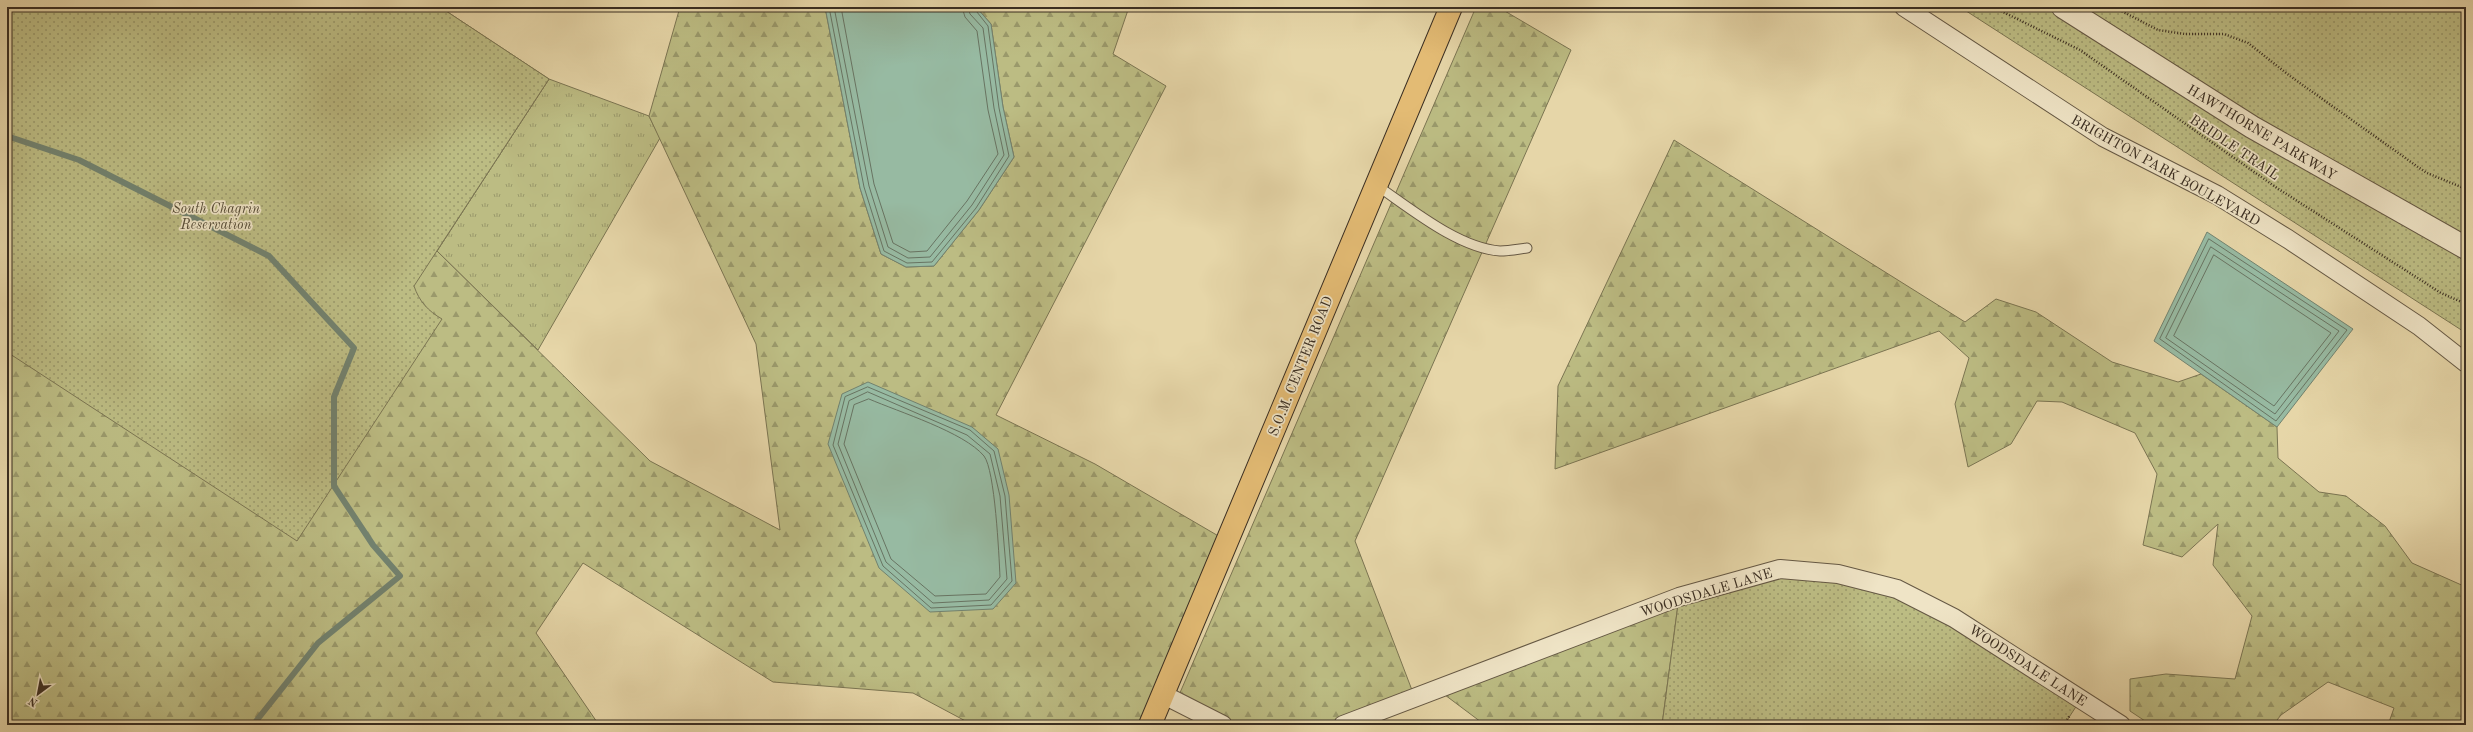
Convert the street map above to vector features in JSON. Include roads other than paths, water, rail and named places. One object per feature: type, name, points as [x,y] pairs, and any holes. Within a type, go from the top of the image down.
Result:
[{"type":"main road","name":"S.O.M. CENTER ROAD","points":[[1150,725],[1164,695],[1451,7]]},
{"type":"street","name":"BRIGHTON PARK BOULEVARD","points":[[1904,7],[2103,137],[2217,195],[2288,239],[2419,326],[2466,363]]},
{"type":"street","name":"HAWTHORNE PARKWAY","points":[[2063,7],[2252,127],[2466,248]]},
{"type":"street","name":"WOODSDALE LANE","points":[[1343,725],[1679,597],[1780,569],[1838,574],[1897,589],[1954,618],[2121,725]]},
{"type":"street","points":[[1164,695],[1223,725]]},
{"type":"lane","points":[[1376,185],[1452,234],[1480,246],[1500,251],[1527,248]]},
{"type":"water","points":[[825,7],[976,7],[991,24],[1003,107],[1014,157],[979,210],[934,266],[906,267],[881,254],[860,188]]},
{"type":"water","points":[[2207,232],[2353,329],[2277,427],[2154,341]]},
{"type":"water","points":[[868,382],[972,427],[998,449],[1009,495],[1016,583],[993,609],[930,612],[879,568],[828,444],[842,394]]},
{"type":"waterway","points":[[7,136],[79,160],[269,256],[354,348],[334,397],[334,486],[373,545],[400,576],[318,643],[253,725]]},
{"type":"park label","name":"South Chagrin Reservation","points":[[216,216]]}]
